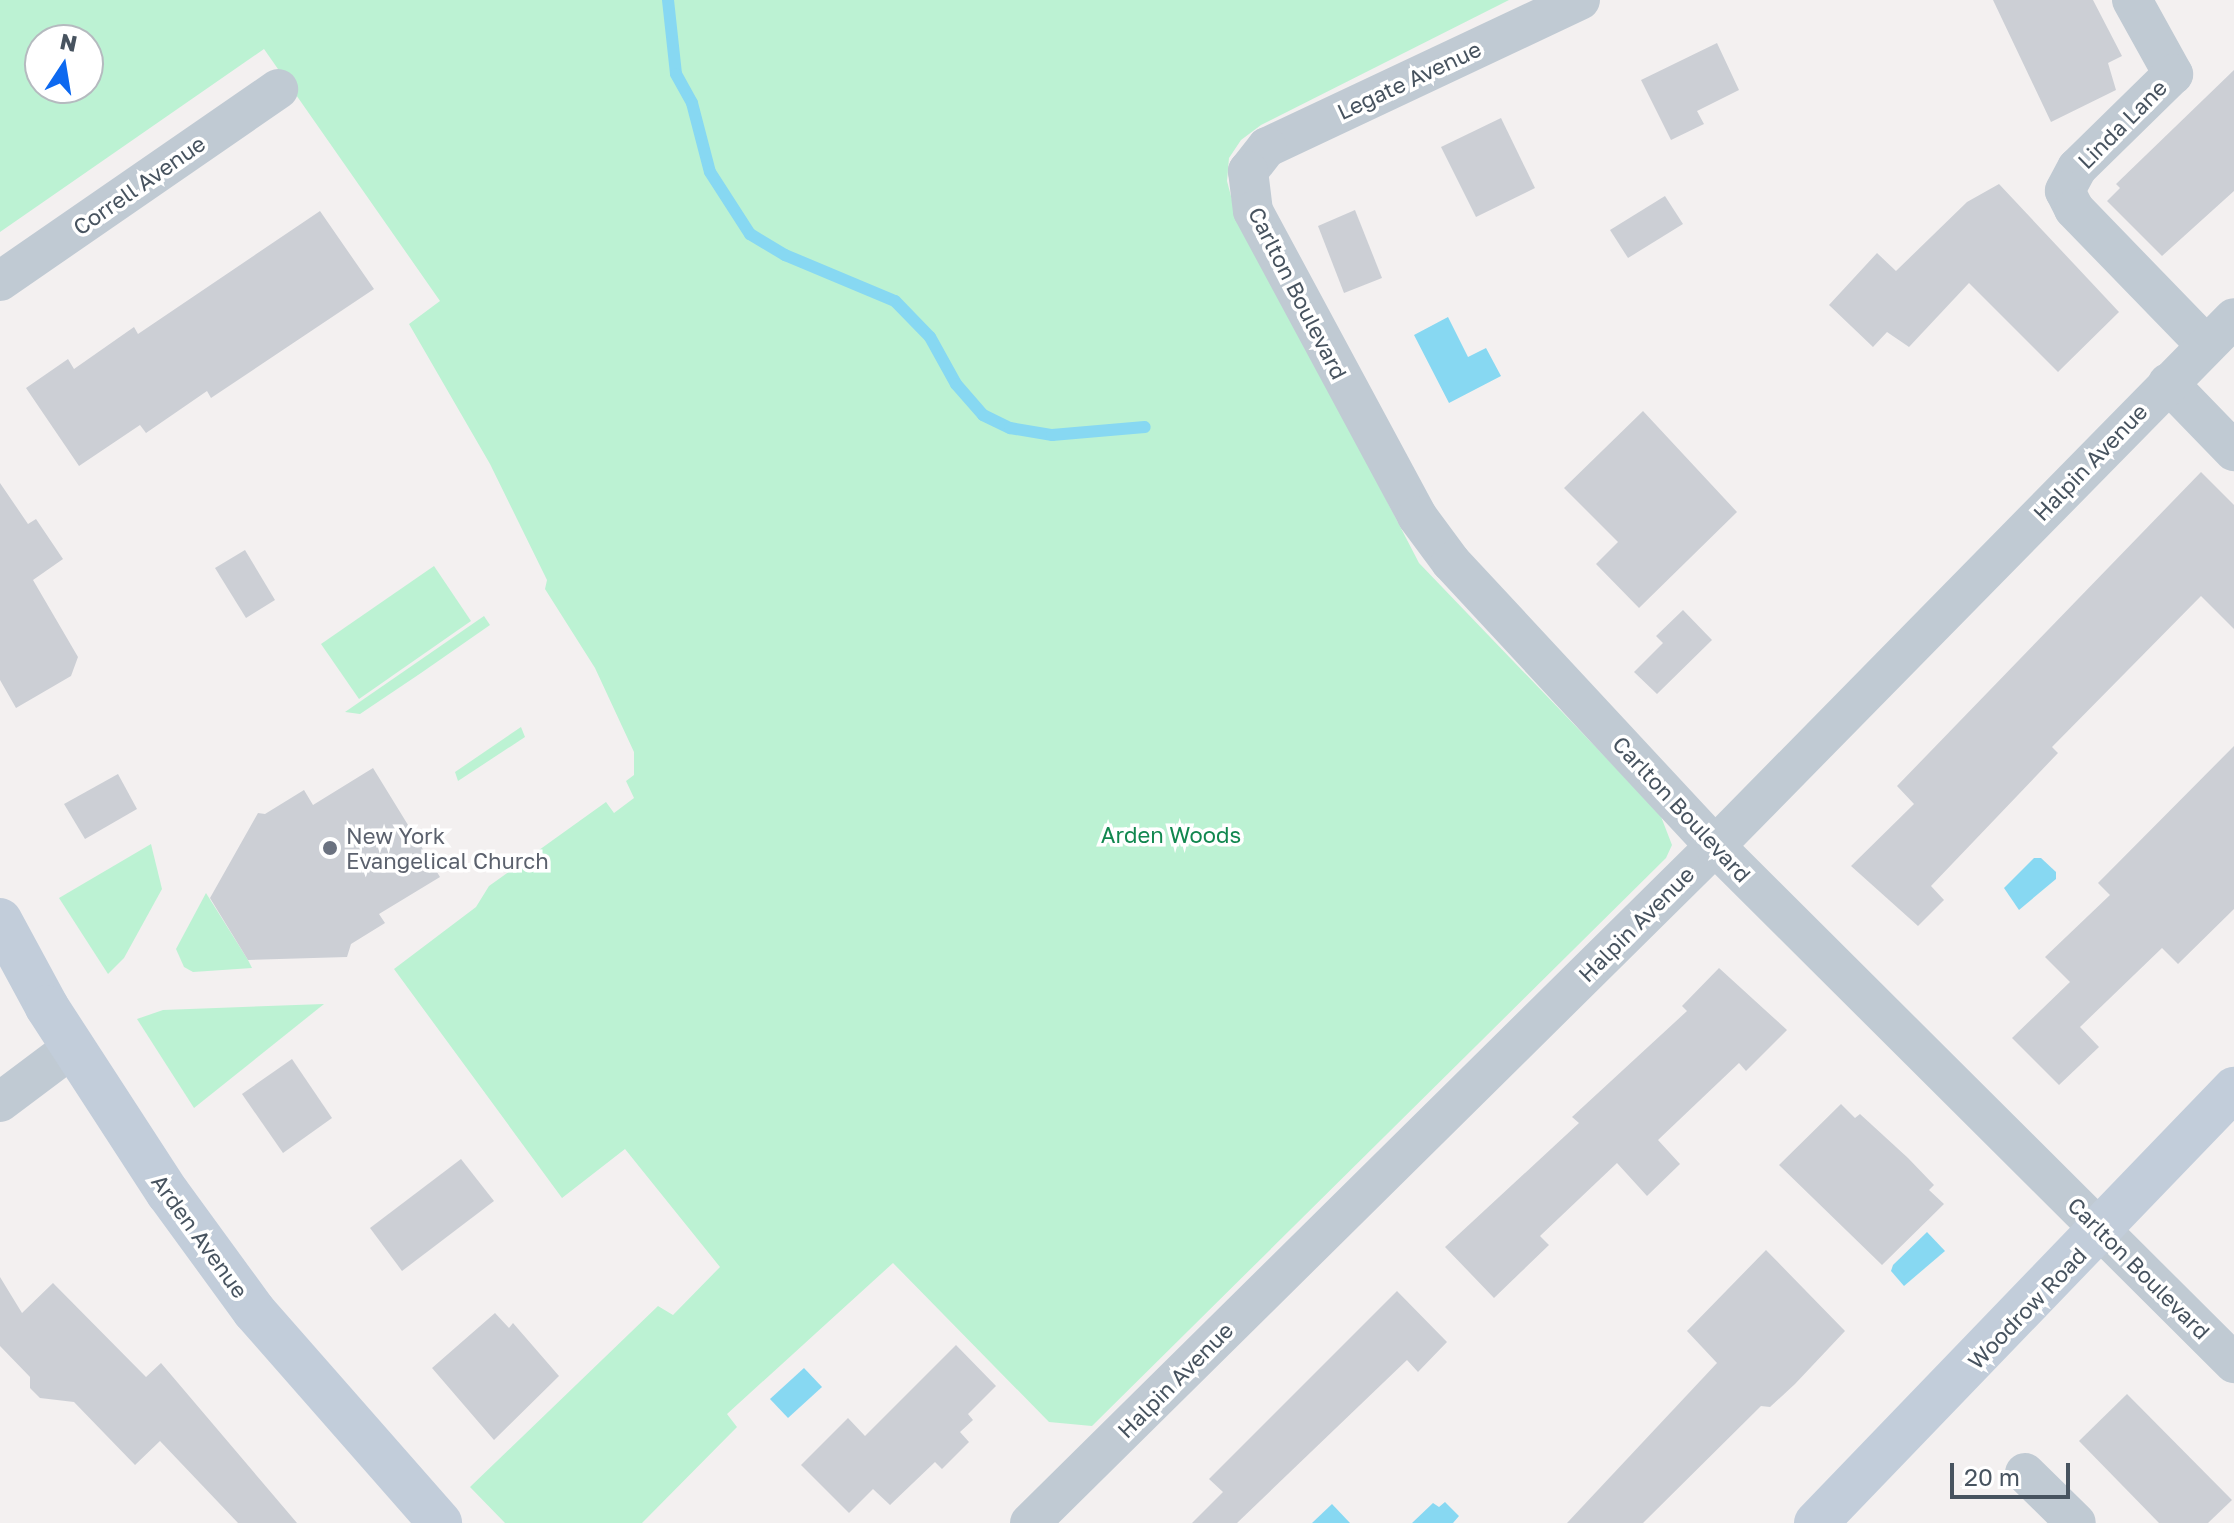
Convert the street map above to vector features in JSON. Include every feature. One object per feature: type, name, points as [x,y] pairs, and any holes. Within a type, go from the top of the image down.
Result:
[{"type":"street","name":"Legate Avenue","points":[[1248,171],[1267,147],[1580,0]]},
{"type":"street","name":"Linda Lane","points":[[2132,0],[2173,74],[2077,168],[2065,191],[2074,209],[2206,345]]},
{"type":"street","name":"Correll Avenue","points":[[0,281],[278,89]]},
{"type":"street","name":"Carlton Boulevard","points":[[1248,171],[1253,211],[1417,516],[1451,562],[1715,846],[2234,1363]]},
{"type":"street","name":"Halpin Avenue","points":[[1030,1523],[1715,846],[2234,318]]},
{"type":"street","points":[[2168,383],[2234,451]]},
{"type":"street","name":"Arden Avenue","points":[[0,920],[72,1048],[254,1311],[440,1523]]},
{"type":"street","points":[[0,1102],[72,1048]]},
{"type":"street","name":"Woodrow Road","points":[[1816,1523],[2103,1231],[2234,1089]]},
{"type":"street","points":[[2025,1473],[2076,1523]]},
{"type":"green space","name":"Arden Woods","points":[[0,0],[1509,0],[1261,125],[1241,140],[1229,158],[1227,181],[1233,204],[1419,563],[1660,814],[1672,845],[1666,858],[1092,1426],[1049,1422],[893,1263],[727,1414],[737,1427],[642,1523],[505,1523],[470,1487],[658,1306],[673,1315],[720,1267],[625,1149],[562,1198],[394,969],[476,907],[489,886],[606,802],[614,813],[634,798],[626,781],[634,775],[634,752],[595,668],[545,589],[547,580],[490,464],[409,324],[440,301],[264,49],[0,232]]},
{"type":"green space","points":[[434,566],[471,621],[359,699],[321,644]]},
{"type":"green space","points":[[484,616],[490,625],[421,673],[360,714],[345,712]]},
{"type":"green space","points":[[521,727],[525,737],[458,781],[455,772]]},
{"type":"green space","points":[[151,844],[162,889],[124,958],[108,974],[59,898]]},
{"type":"green space","points":[[206,893],[252,968],[193,972],[184,967],[176,949]]},
{"type":"green space","points":[[324,1004],[194,1108],[137,1019],[163,1010]]},
{"type":"water","points":[[1448,317],[1468,357],[1486,348],[1501,376],[1449,403],[1414,335]]},
{"type":"water","points":[[2034,858],[2041,858],[2056,872],[2056,879],[2019,910],[2004,888]]},
{"type":"water","points":[[1927,1232],[1945,1251],[1904,1286],[1891,1271],[1893,1265]]},
{"type":"water","points":[[804,1368],[822,1387],[788,1418],[770,1399]]},
{"type":"water","points":[[1445,1502],[1459,1516],[1453,1523],[1412,1523],[1433,1503],[1439,1507]]},
{"type":"water","points":[[1332,1504],[1350,1523],[1312,1523]]},
{"type":"building","points":[[1993,0],[2093,0],[2122,56],[2108,63],[2116,90],[2051,122]]},
{"type":"building","points":[[1717,43],[1739,90],[1697,111],[1704,124],[1671,140],[1641,80]]},
{"type":"building","points":[[2234,70],[2234,191],[2162,256],[2107,201],[2120,188],[2116,184]]},
{"type":"building","points":[[1501,118],[1535,188],[1476,217],[1441,147]]},
{"type":"building","points":[[1999,184],[2119,312],[2058,372],[1969,283],[1909,347],[1887,332],[1873,347],[1829,305],[1877,253],[1896,271],[1967,202]]},
{"type":"building","points":[[1665,196],[1683,224],[1628,258],[1610,230]]},
{"type":"building","points":[[1355,210],[1382,278],[1344,293],[1318,226]]},
{"type":"building","points":[[320,211],[374,289],[211,398],[207,391],[146,433],[140,425],[79,466],[26,388],[68,359],[74,369],[134,327],[138,334]]},
{"type":"building","points":[[1643,411],[1737,512],[1639,608],[1596,564],[1618,542],[1564,488]]},
{"type":"building","points":[[2201,472],[2234,505],[2234,629],[2201,596],[2052,747],[2058,753],[1931,886],[1944,900],[1918,926],[1851,866],[1914,804],[1897,786]]},
{"type":"building","points":[[0,483],[28,524],[36,519],[63,559],[33,580],[78,657],[71,676],[16,708],[0,680]]},
{"type":"building","points":[[245,550],[275,600],[246,618],[215,568]]},
{"type":"building","points":[[1683,610],[1712,640],[1657,694],[1634,672],[1663,643],[1656,636]]},
{"type":"building","points":[[2234,746],[2234,909],[2178,964],[2162,948],[2080,1027],[2099,1047],[2059,1085],[2012,1038],[2070,982],[2045,957],[2110,895],[2098,883]]},
{"type":"building","name":"New York Evangelical Church","points":[[373,768],[440,877],[379,914],[385,923],[351,944],[347,957],[248,960],[210,898],[258,813],[265,814],[304,790],[313,805]]},
{"type":"building","points":[[118,774],[137,809],[85,839],[64,804]]},
{"type":"building","points":[[1719,968],[1787,1030],[1746,1071],[1739,1063],[1658,1140],[1680,1164],[1647,1196],[1617,1163],[1540,1236],[1549,1245],[1494,1298],[1445,1247],[1579,1123],[1572,1117],[1687,1011],[1682,1006]]},
{"type":"building","points":[[292,1059],[332,1118],[283,1153],[242,1094]]},
{"type":"building","points":[[1841,1104],[1855,1118],[1860,1114],[1908,1158],[1934,1185],[1929,1190],[1944,1204],[1882,1265],[1779,1165]]},
{"type":"building","points":[[461,1159],[494,1201],[402,1271],[370,1228]]},
{"type":"building","points":[[1766,1250],[1845,1331],[1795,1384],[1770,1407],[1761,1406],[1643,1523],[1567,1523],[1717,1363],[1687,1331]]},
{"type":"building","points":[[0,1277],[22,1313],[53,1283],[146,1377],[161,1363],[297,1523],[238,1523],[160,1441],[135,1465],[74,1402],[40,1398],[30,1388],[30,1377],[0,1346]]},
{"type":"building","points":[[1397,1291],[1447,1342],[1418,1372],[1407,1360],[1237,1523],[1192,1523],[1223,1492],[1209,1479]]},
{"type":"building","points":[[495,1313],[509,1328],[513,1323],[559,1376],[494,1440],[432,1368]]},
{"type":"building","points":[[956,1345],[996,1386],[968,1414],[973,1420],[960,1432],[969,1442],[942,1469],[935,1462],[890,1505],[873,1489],[849,1513],[801,1465],[848,1418],[865,1436]]},
{"type":"building","points":[[2127,1394],[2232,1500],[2208,1523],[2159,1523],[2079,1441]]},
{"type":"waterway","points":[[668,0],[676,74],[692,103],[710,172],[750,234],[785,255],[895,301],[930,337],[956,384],[983,415],[1010,428],[1052,435],[1145,427]]},
{"type":"place","name":"New York Evangelical Church","points":[[330,848]]}]
